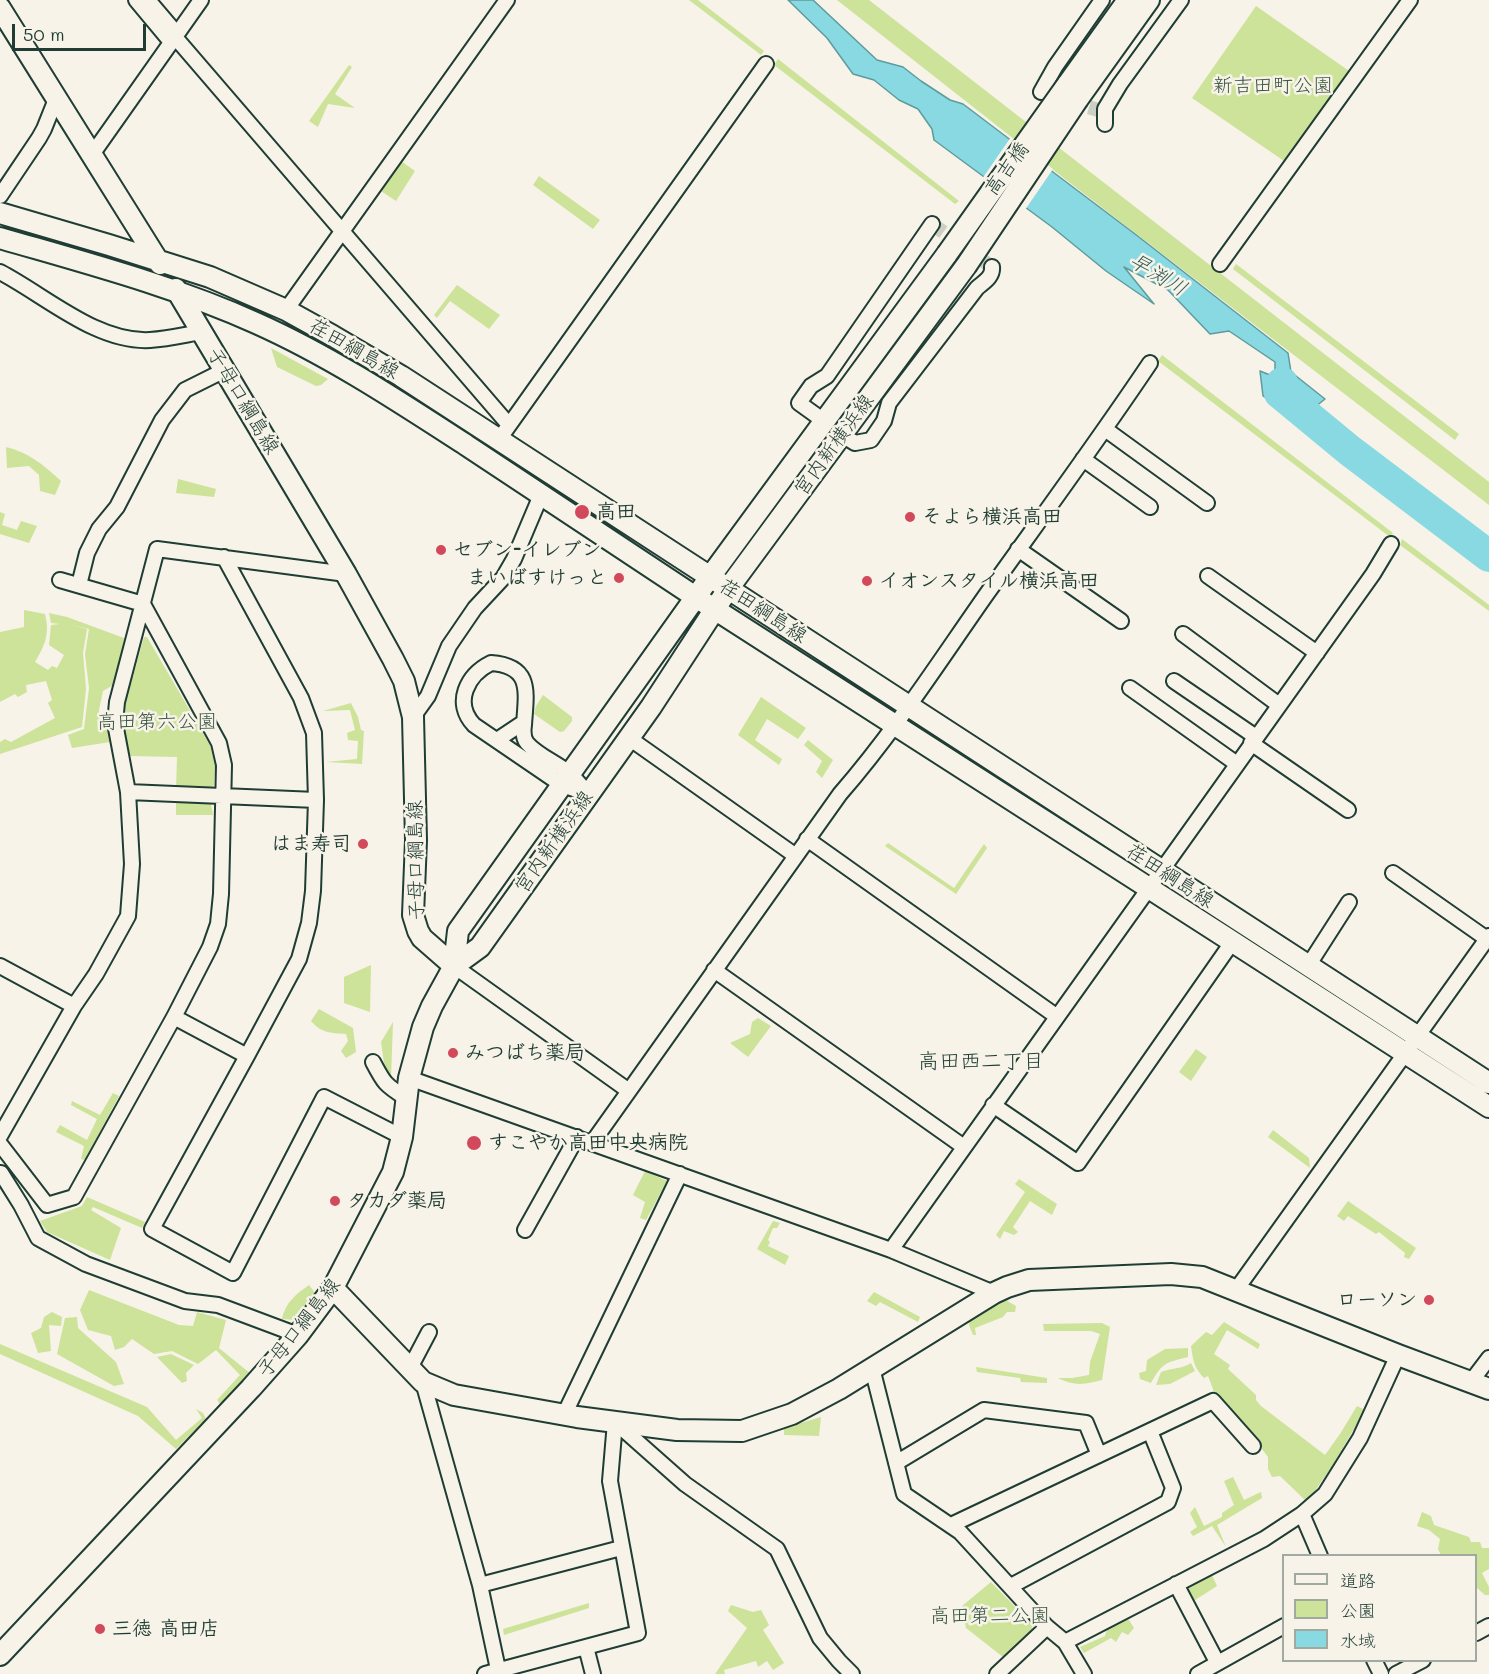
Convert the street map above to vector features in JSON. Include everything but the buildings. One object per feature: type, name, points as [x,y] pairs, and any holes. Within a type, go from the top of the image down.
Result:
[{"type":"main road","name":"宮内新横浜線","points":[[454,966],[480,946],[651,707],[728,589],[966,266],[1128,0]]},
{"type":"main road","name":"宮内新横浜線","points":[[1073,92],[1149,0]]},
{"type":"main road","name":"子母口綱島線","points":[[0,8],[225,370],[346,574],[400,674],[408,693],[413,717],[416,840],[413,915],[422,938],[454,966],[437,995],[423,1027],[409,1078],[402,1137],[391,1178],[333,1288],[298,1335],[251,1388],[0,1655]]},
{"type":"main road","name":"高吉橋","points":[[947,254],[1073,92]]},
{"type":"main road","name":"荏田綱島線","points":[[0,213],[210,276],[286,310],[504,433],[710,577],[909,706],[1155,879],[1233,941],[1489,1107]]},
{"type":"main road","name":"荏田綱島線","points":[[0,237],[178,292],[256,322],[324,357],[392,397],[696,597],[896,724],[1155,879],[1308,966],[1489,1083]]},
{"type":"main road","name":"宮内新横浜線","points":[[454,966],[458,931],[710,577],[947,254]]},
{"type":"main road","points":[[333,1288],[416,1375],[454,1395],[564,1415],[678,1430],[742,1431],[792,1414],[838,1389],[994,1293],[1029,1280],[1171,1274],[1202,1277],[1480,1386]]},
{"type":"street","points":[[136,0],[174,38],[343,232],[504,433],[766,64]]},
{"type":"street","points":[[148,0],[174,38]]},
{"type":"street","points":[[91,156],[201,0]]},
{"type":"street","points":[[286,310],[507,0]]},
{"type":"street","points":[[1041,92],[1055,67],[1102,0]]},
{"type":"street","points":[[1105,124],[1102,109],[1181,0]]},
{"type":"street","points":[[1220,264],[1410,0]]},
{"type":"street","points":[[0,196],[44,129],[56,99]]},
{"type":"street","points":[[824,421],[799,403],[811,386],[828,376],[932,224]]},
{"type":"street","points":[[842,435],[855,443],[871,440],[884,421],[889,403],[977,288],[989,278],[992,267]]},
{"type":"street","points":[[0,272],[85,323],[111,335],[149,340],[201,332]]},
{"type":"street","points":[[592,1143],[807,839],[909,706],[1150,363]]},
{"type":"street","points":[[79,585],[87,553],[99,529],[117,507],[162,420],[185,390],[225,370]]},
{"type":"street","points":[[1105,429],[1207,503]]},
{"type":"street","points":[[1083,459],[1150,507]]},
{"type":"street","points":[[413,717],[428,696],[449,646],[476,608],[503,578],[514,559],[541,495]]},
{"type":"street","points":[[891,1250],[1373,574],[1391,544]]},
{"type":"street","points":[[0,1136],[128,916],[132,864],[128,792],[115,723],[117,702],[157,549],[346,574]]},
{"type":"street","points":[[1018,549],[1122,621]]},
{"type":"street","points":[[224,557],[301,698],[314,733],[316,800],[313,891],[309,923],[298,959],[152,1229],[233,1273],[324,1097],[402,1137]]},
{"type":"street","points":[[1208,576],[1317,652]]},
{"type":"street","points":[[0,1144],[47,1205],[74,1197],[174,1017],[210,947],[218,924],[221,894],[224,765],[219,743],[143,604],[60,580]]},
{"type":"street","points":[[1183,634],[1279,705]]},
{"type":"street","points":[[566,779],[527,743],[524,736],[526,691],[525,683],[520,676],[503,664],[491,663],[480,669],[471,678],[465,693],[464,711],[468,719],[496,740],[588,794]]},
{"type":"street","points":[[1174,681],[1348,810]]},
{"type":"street","points":[[1130,688],[1237,764]]},
{"type":"street","points":[[496,740],[524,722]]},
{"type":"street","points":[[629,738],[796,856]]},
{"type":"street","points":[[128,792],[316,800]]},
{"type":"street","points":[[807,839],[1056,1016]]},
{"type":"street","points":[[1236,1290],[1488,938],[1393,873]]},
{"type":"street","points":[[1308,966],[1349,902]]},
{"type":"street","points":[[993,1105],[1078,1163],[1233,941]]},
{"type":"street","points":[[0,966],[74,1006]]},
{"type":"street","points":[[454,966],[629,1091]]},
{"type":"street","points":[[714,970],[964,1147]]},
{"type":"street","points":[[174,1017],[247,1056]]},
{"type":"street","points":[[373,1062],[388,1087],[406,1098]]},
{"type":"street","points":[[409,1078],[891,1250],[994,1293]]},
{"type":"street","points":[[525,1230],[576,1137]]},
{"type":"street","points":[[1,1173],[38,1238],[86,1264],[185,1301],[218,1305],[298,1335]]},
{"type":"street","points":[[564,1415],[681,1174]]},
{"type":"street","points":[[429,1332],[416,1375],[480,1585],[494,1673],[638,1633],[610,1481],[615,1422]]},
{"type":"street","points":[[1065,1642],[1264,1539],[1302,1514],[1325,1494],[1360,1438],[1398,1355]]},
{"type":"street","points":[[1480,1386],[1489,1358]]},
{"type":"street","points":[[872,1368],[904,1494],[960,1532],[1047,1627],[1065,1642],[1084,1674]]},
{"type":"street","points":[[951,1525],[1213,1401],[1253,1446]]},
{"type":"street","points":[[896,1463],[984,1410],[1086,1423],[1099,1455]]},
{"type":"street","points":[[615,1422],[685,1484],[777,1549],[820,1638],[852,1674]]},
{"type":"street","points":[[1011,1586],[1168,1502],[1173,1488],[1150,1431]]},
{"type":"street","points":[[1302,1514],[1319,1554]]},
{"type":"street","points":[[480,1585],[621,1548]]},
{"type":"street","points":[[1176,1584],[1217,1662]]},
{"type":"street","points":[[997,1674],[1047,1627]]},
{"type":"street","points":[[1198,1674],[1282,1627]]},
{"type":"street","points":[[586,1647],[593,1674]]},
{"type":"street","points":[[1396,1674],[1419,1662]]},
{"type":"green space","points":[[689,0],[698,0],[764,51],[761,55]]},
{"type":"green space","points":[[837,0],[869,0],[1489,482],[1489,505],[1061,176]]},
{"type":"green space","name":"新吉田町公園","points":[[1256,6],[1352,73],[1287,163],[1192,98]]},
{"type":"green space","points":[[778,59],[959,201],[955,204],[774,65]]},
{"type":"green space","points":[[349,65],[352,67],[335,94],[355,108],[328,104],[318,127],[309,121]]},
{"type":"green space","points":[[401,161],[415,171],[396,201],[381,191]]},
{"type":"green space","points":[[539,176],[600,220],[593,229],[533,185]]},
{"type":"green space","points":[[1236,264],[1459,434],[1455,440],[1233,269]]},
{"type":"green space","points":[[457,285],[500,315],[489,329],[450,301],[437,318],[434,315]]},
{"type":"green space","points":[[271,348],[328,379],[316,386],[277,367]]},
{"type":"green space","points":[[1162,355],[1393,533],[1390,537],[1158,361]]},
{"type":"green space","points":[[6,447],[35,460],[61,481],[55,495],[40,491],[39,475],[29,466],[7,468]]},
{"type":"green space","points":[[178,479],[216,489],[214,497],[176,493]]},
{"type":"green space","points":[[0,512],[5,514],[2,525],[17,530],[21,521],[37,526],[29,543],[0,534]]},
{"type":"green space","points":[[1402,539],[1489,605],[1489,611],[1400,545]]},
{"type":"green space","points":[[24,610],[45,614],[46,639],[35,662],[48,670],[52,666],[57,668],[64,655],[49,645],[51,625],[60,624],[51,623],[49,613],[67,617],[124,638],[115,684],[103,691],[99,710],[100,724],[108,729],[110,742],[72,748],[68,735],[84,729],[89,688],[85,654],[89,629],[71,625],[87,629],[83,653],[86,689],[82,727],[0,754],[0,742],[5,739],[11,742],[55,718],[48,703],[52,700],[46,681],[26,685],[27,692],[18,697],[15,694],[0,702],[0,632],[24,627]]},
{"type":"green space","name":"高田第六公園","points":[[144,637],[147,637],[210,745],[215,766],[214,785],[208,791],[176,790],[177,757],[128,756],[122,722]]},
{"type":"green space","points":[[543,695],[572,717],[572,721],[564,731],[560,732],[534,714]]},
{"type":"green space","points":[[761,697],[806,728],[798,739],[767,719],[755,740],[782,759],[779,765],[738,735]]},
{"type":"green space","points":[[351,703],[361,730],[364,731],[362,764],[326,762],[357,759],[358,741],[348,740],[347,733],[355,730],[350,710],[323,711]]},
{"type":"green space","points":[[808,740],[833,760],[822,778],[816,772],[822,761],[804,745]]},
{"type":"green space","points":[[176,802],[211,804],[213,815],[176,815]]},
{"type":"green space","points":[[888,843],[954,888],[984,844],[987,848],[956,894],[885,846]]},
{"type":"green space","points":[[371,965],[370,1012],[344,1003],[344,977]]},
{"type":"green space","points":[[319,1009],[353,1028],[356,1052],[346,1058],[341,1051],[348,1041],[346,1034],[331,1033],[311,1021]]},
{"type":"green space","points":[[758,1018],[771,1026],[748,1057],[730,1043],[750,1034],[752,1022]]},
{"type":"green space","points":[[393,1022],[391,1078],[386,1077],[381,1042]]},
{"type":"green space","points":[[1196,1049],[1207,1057],[1191,1081],[1179,1072]]},
{"type":"green space","points":[[113,1093],[119,1096],[85,1160],[81,1159],[84,1146],[56,1132],[60,1125],[87,1140],[97,1119],[71,1105],[72,1101],[100,1115]]},
{"type":"green space","points":[[1273,1130],[1309,1158],[1310,1168],[1268,1137]]},
{"type":"green space","points":[[645,1171],[667,1181],[646,1220],[640,1218],[645,1202],[633,1195]]},
{"type":"green space","points":[[1019,1179],[1057,1204],[1052,1215],[1030,1201],[1013,1227],[1018,1232],[1014,1235],[1004,1231],[1000,1239],[996,1235],[1025,1192],[1015,1184]]},
{"type":"green space","points":[[87,1197],[145,1222],[142,1228],[93,1207],[91,1210],[121,1228],[110,1260],[47,1232],[40,1221],[82,1206]]},
{"type":"green space","points":[[1348,1201],[1416,1248],[1409,1259],[1404,1257],[1405,1253],[1379,1232],[1376,1234],[1348,1216],[1344,1221],[1337,1216]]},
{"type":"green space","points":[[773,1221],[780,1223],[777,1228],[773,1228],[768,1246],[789,1256],[785,1265],[757,1249]]},
{"type":"green space","points":[[309,1285],[316,1294],[297,1320],[282,1319],[292,1299]]},
{"type":"green space","points":[[89,1290],[179,1325],[193,1326],[197,1312],[226,1320],[219,1348],[251,1374],[220,1404],[217,1400],[240,1375],[216,1350],[198,1364],[172,1351],[154,1354],[132,1339],[124,1347],[115,1350],[111,1336],[88,1330],[80,1310]]},
{"type":"green space","points":[[874,1292],[920,1317],[918,1322],[880,1302],[876,1306],[867,1301]]},
{"type":"green space","points":[[1004,1299],[1016,1306],[1015,1312],[1007,1312],[1003,1317],[975,1328],[976,1335],[973,1335],[969,1325],[970,1319]]},
{"type":"green space","points":[[52,1312],[62,1317],[61,1326],[49,1325],[51,1351],[38,1353],[31,1333],[41,1328],[44,1317]]},
{"type":"green space","points":[[77,1317],[78,1328],[116,1362],[124,1384],[114,1386],[57,1354],[65,1318]]},
{"type":"green space","points":[[1224,1322],[1260,1344],[1258,1349],[1227,1330],[1214,1354],[1230,1365],[1228,1369],[1256,1395],[1256,1400],[1261,1406],[1325,1455],[1357,1406],[1365,1410],[1331,1468],[1307,1502],[1280,1476],[1272,1477],[1268,1469],[1268,1457],[1216,1397],[1208,1376],[1204,1378],[1196,1367],[1191,1346],[1206,1332],[1212,1335]]},
{"type":"green space","points":[[1102,1323],[1110,1327],[1102,1380],[1079,1384],[1058,1378],[1089,1375],[1090,1362],[1100,1334],[1091,1331],[1044,1331],[1043,1324]]},
{"type":"green space","points":[[0,1344],[147,1407],[176,1440],[202,1418],[196,1409],[203,1413],[206,1419],[176,1449],[138,1416],[0,1354]]},
{"type":"green space","points":[[1188,1348],[1188,1357],[1165,1364],[1151,1383],[1140,1379],[1139,1373],[1146,1371],[1147,1360],[1165,1349]]},
{"type":"green space","points":[[171,1354],[194,1365],[186,1373],[187,1381],[182,1383],[157,1357]]},
{"type":"green space","points":[[1191,1363],[1195,1371],[1170,1384],[1156,1385],[1161,1372]]},
{"type":"green space","points":[[976,1367],[1047,1378],[1047,1383],[1021,1382],[1020,1378],[977,1372]]},
{"type":"green space","points":[[821,1417],[819,1436],[784,1435],[784,1428]]},
{"type":"green space","points":[[1233,1477],[1244,1500],[1261,1492],[1262,1498],[1217,1525],[1226,1547],[1212,1526],[1193,1536],[1190,1532],[1197,1527],[1190,1513],[1195,1507],[1204,1526],[1222,1517],[1222,1513],[1234,1505],[1224,1481]]},
{"type":"green space","points":[[1422,1512],[1431,1516],[1434,1525],[1469,1537],[1471,1542],[1480,1542],[1482,1548],[1489,1548],[1489,1569],[1482,1573],[1489,1587],[1489,1595],[1485,1595],[1477,1588],[1477,1554],[1440,1554],[1438,1549],[1440,1539],[1429,1530],[1417,1526]]},
{"type":"green space","points":[[1212,1575],[1217,1586],[1192,1602],[1186,1592],[1186,1586]]},
{"type":"green space","name":"高田第二公園","points":[[991,1582],[1033,1625],[1031,1631],[1003,1657],[966,1628],[962,1606]]},
{"type":"green space","points":[[589,1603],[589,1608],[504,1635],[503,1629]]},
{"type":"green space","points":[[731,1605],[753,1612],[761,1610],[769,1625],[763,1630],[784,1663],[773,1670],[767,1661],[758,1667],[756,1661],[724,1670],[725,1674],[715,1674],[747,1628],[728,1611]]},
{"type":"green space","points":[[1124,1619],[1129,1620],[1134,1628],[1128,1635],[1122,1632],[1116,1642],[1111,1638],[1084,1653],[1080,1647],[1105,1636],[1108,1627]]},
{"type":"water","points":[[788,0],[813,0],[877,60],[903,67],[950,100],[963,104],[1288,353],[1291,372],[1325,399],[1299,420],[1263,396],[1260,371],[1275,377],[1275,362],[1229,331],[1210,334],[1168,290],[1124,267],[1154,304],[1106,271],[1052,227],[934,140],[932,129],[918,109],[899,100],[874,80],[853,74],[827,38]]},
{"type":"pier","points":[[1011,137],[1053,169],[1025,210],[982,179]]},
{"type":"waterway","name":"早渕川","points":[[1282,383],[1280,393],[1349,450],[1489,556]]},
{"type":"tunnel","points":[[1069,101],[1098,110]]},
{"type":"tunnel","points":[[932,224],[992,267]]},
{"type":"place","name":"高田","points":[[582,512]]},
{"type":"place","name":"そよら横浜高田","points":[[910,517]]},
{"type":"place","name":"セブン-イレブン","points":[[441,550]]},
{"type":"place","name":"まいばすけっと","points":[[619,578]]},
{"type":"place","name":"イオンスタイル横浜高田","points":[[867,581]]},
{"type":"place","name":"はま寿司","points":[[363,844]]},
{"type":"place","name":"みつばち薬局","points":[[453,1053]]},
{"type":"place","name":"すこやか高田中央病院","points":[[474,1143]]},
{"type":"place","name":"タカダ薬局","points":[[335,1201]]},
{"type":"place","name":"ローソン","points":[[1429,1300]]},
{"type":"place","name":"三徳 高田店","points":[[100,1629]]},
{"type":"district","name":"高田西二丁目","points":[[981,1062]]}]
